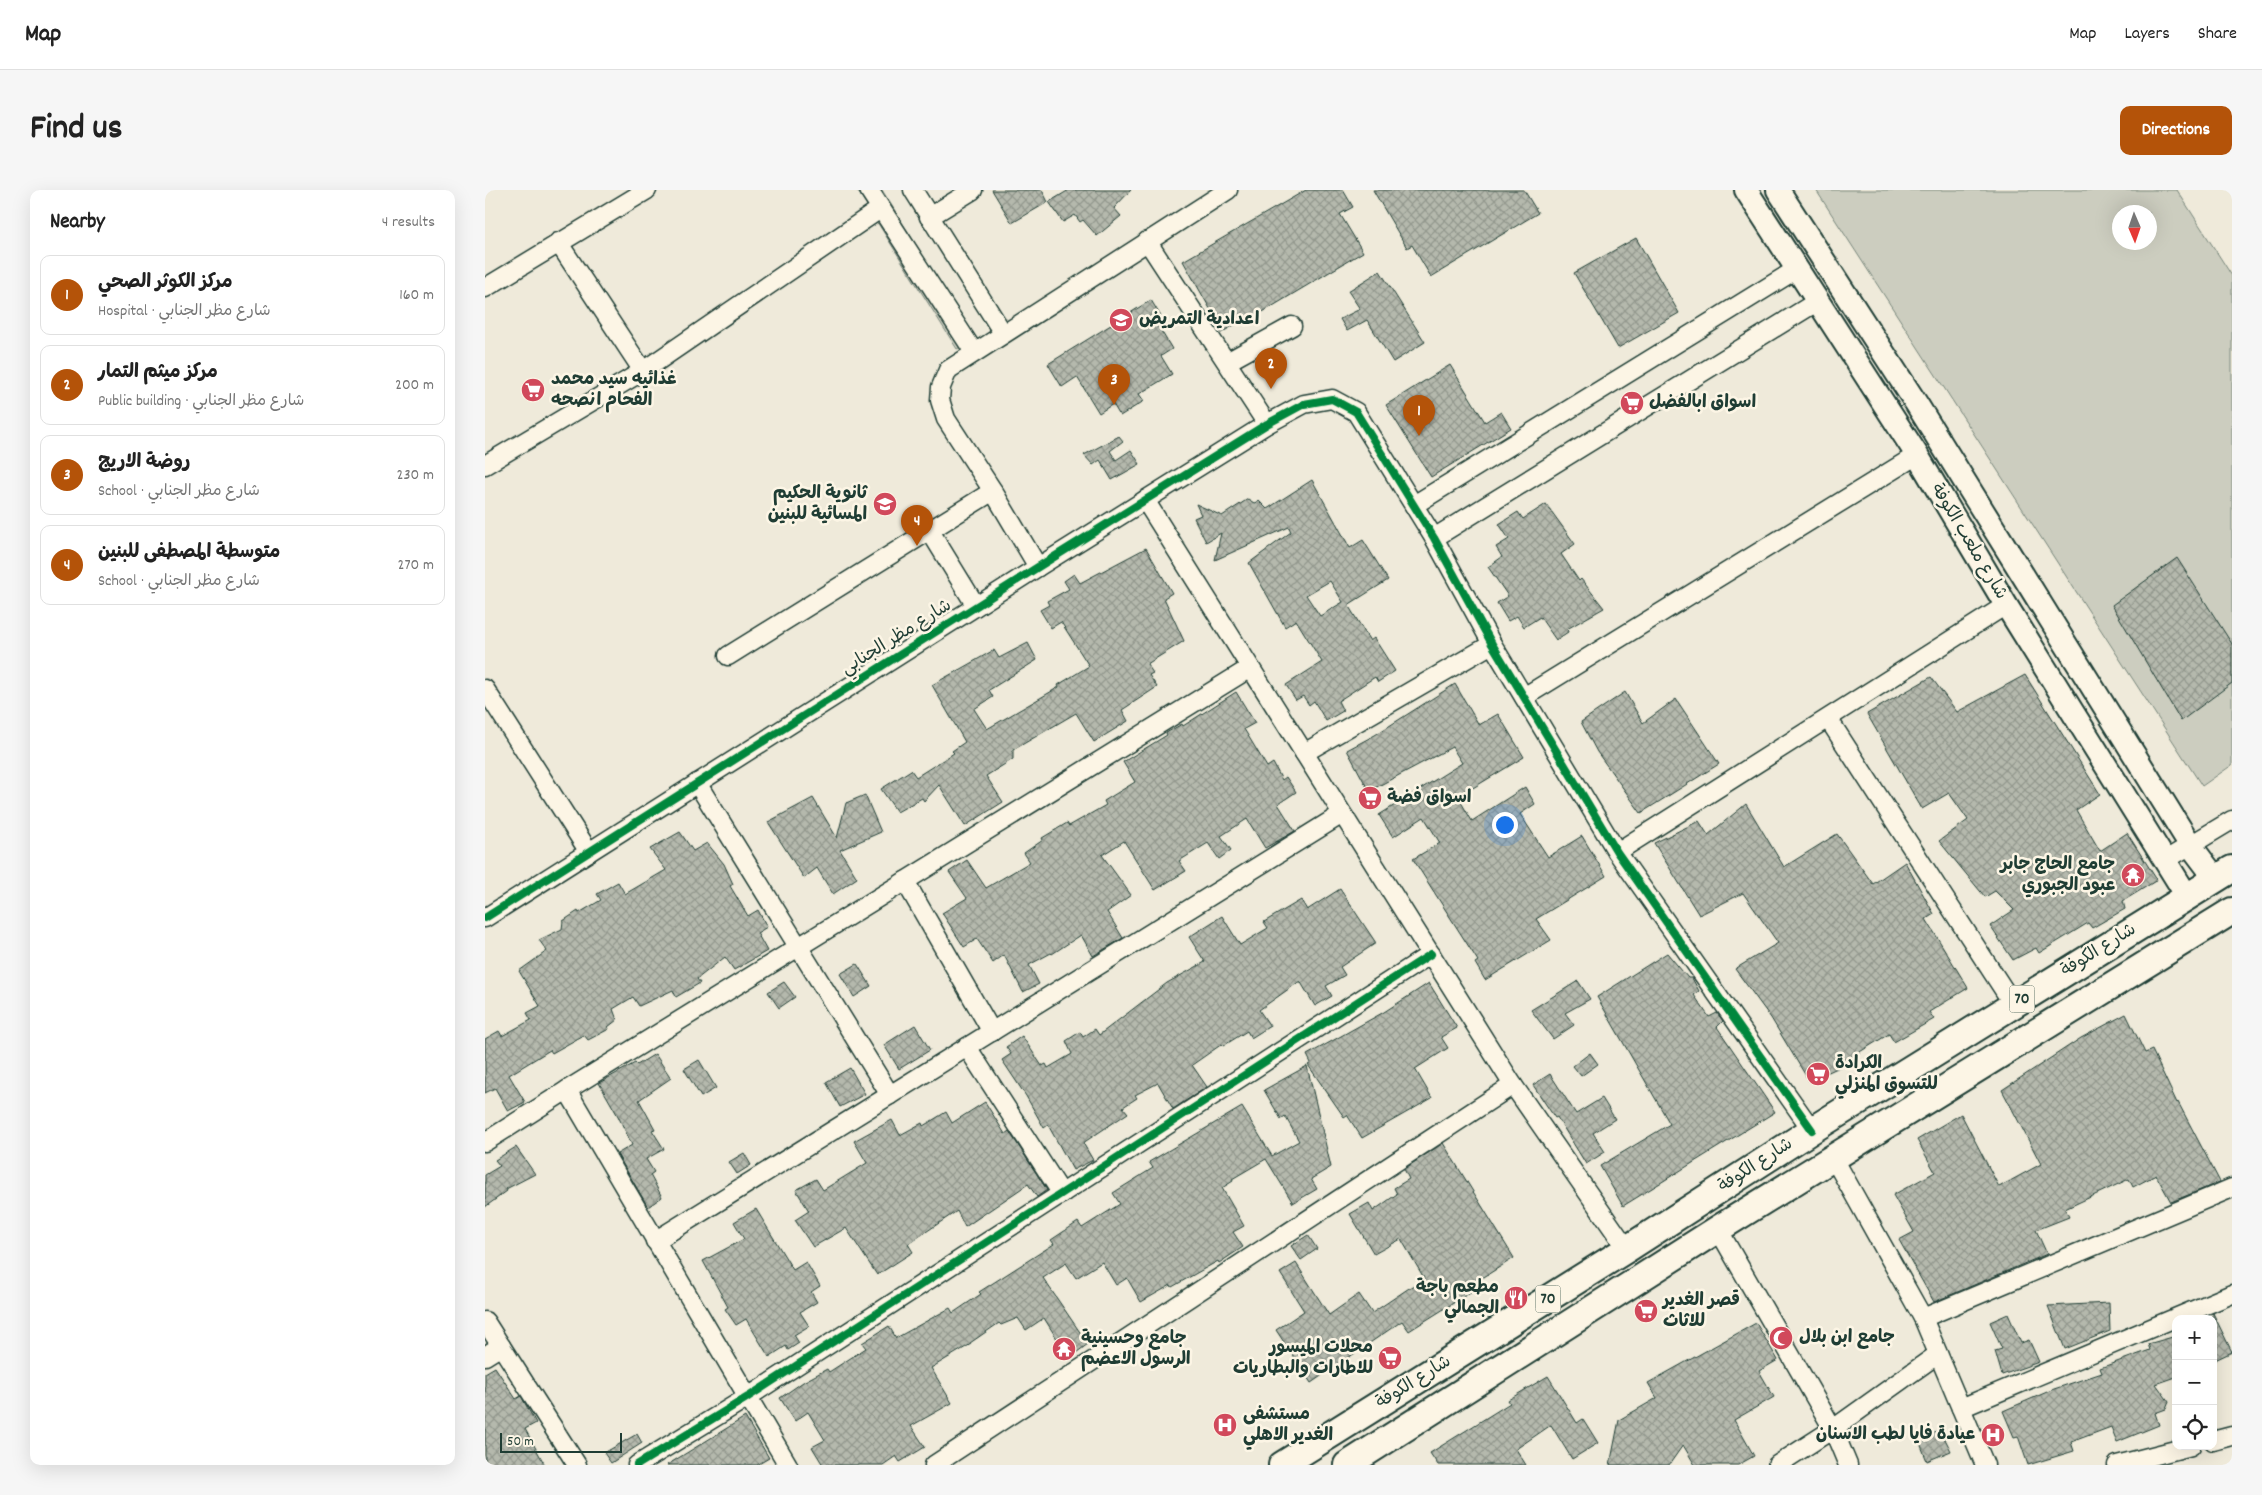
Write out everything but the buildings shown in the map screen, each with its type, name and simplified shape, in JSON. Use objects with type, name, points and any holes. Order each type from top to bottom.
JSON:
[{"type":"highway","name":"شارع الكوفة","points":[[1292,1460],[1627,1250],[1812,1130],[2224,874]]},
{"type":"highway","name":"شارع الكوفة","points":[[1347,1465],[1833,1157],[2232,912]]},
{"type":"main road","name":"شارع ملعب الكوفة","points":[[1746,190],[1917,455],[2006,605],[2187,896]]},
{"type":"main road","name":"شارع ملعب الكوفة","points":[[1778,190],[1916,403],[2191,846],[2224,874]]},
{"type":"main road","points":[[1863,373],[1874,374],[1879,371],[1883,368],[1886,357]]},
{"type":"main road","points":[[1894,419],[1894,414],[1901,405],[1916,403]]},
{"type":"street","points":[[485,288],[558,242],[647,190]]},
{"type":"street","points":[[869,190],[974,352]]},
{"type":"street","points":[[913,190],[1003,333]]},
{"type":"street","points":[[929,217],[973,190]]},
{"type":"street","points":[[1038,566],[993,491],[946,419],[940,400],[941,387],[948,370],[1229,190]]},
{"type":"street","points":[[485,465],[643,372],[880,208]]},
{"type":"street","points":[[558,242],[643,372]]},
{"type":"street","points":[[1147,242],[1267,424]]},
{"type":"street","points":[[1797,269],[1414,506],[1434,538],[1492,644],[1617,852],[1812,1130]]},
{"type":"street","points":[[1434,538],[1818,302]]},
{"type":"street","points":[[1227,362],[1292,326]]},
{"type":"street","name":"شارع مظر الجنابي","points":[[485,918],[1038,566],[1267,424],[1304,404],[1332,399],[1356,412],[1414,506]]},
{"type":"street","points":[[1524,698],[1917,455]]},
{"type":"street","points":[[728,656],[993,491]]},
{"type":"street","points":[[1145,500],[1513,1085],[1627,1250]]},
{"type":"street","points":[[930,530],[976,606]]},
{"type":"street","points":[[1617,852],[1829,720],[2006,605]]},
{"type":"street","points":[[1304,753],[1492,644]]},
{"type":"street","points":[[485,1142],[1250,668]]},
{"type":"street","points":[[485,689],[589,852]]},
{"type":"street","points":[[1829,720],[2013,1004]]},
{"type":"street","points":[[697,783],[890,1095]]},
{"type":"street","points":[[655,1241],[1342,814]]},
{"type":"street","points":[[2164,861],[2232,820]]},
{"type":"street","points":[[905,881],[992,1032]]},
{"type":"street","points":[[637,1465],[748,1398],[1431,954]]},
{"type":"street","points":[[967,1047],[1062,1194]]},
{"type":"street","points":[[934,1465],[1513,1085]]},
{"type":"street","points":[[567,1090],[788,1465]]},
{"type":"street","points":[[1833,1157],[1923,1318],[1985,1465]]},
{"type":"street","points":[[1923,1318],[2232,1188]]},
{"type":"street","points":[[1718,1229],[1833,1430],[1848,1465]]},
{"type":"street","points":[[1961,1408],[2232,1294]]},
{"type":"street","points":[[485,1321],[577,1465]]},
{"type":"street","points":[[485,1356],[501,1346]]},
{"type":"street","points":[[1777,1465],[1833,1430],[1938,1354]]},
{"type":"street","points":[[2217,1440],[2232,1436]]},
{"type":"street","points":[[2117,1465],[2175,1450]]},
{"type":"shaded area","points":[[857,190],[882,190],[975,339],[957,349]]},
{"type":"shaded area","points":[[1816,190],[2177,190],[2232,276],[2232,765],[2202,786]]},
{"type":"cycle path","points":[[485,918],[1267,424],[1304,404],[1332,399],[1356,412],[1434,538],[1492,644],[1617,852],[1812,1130]]},
{"type":"cycle path","points":[[637,1465],[748,1397],[1431,954]]},
{"type":"place","name":"اعدادية التمريض","points":[[1121,320]]},
{"type":"place","name":"مركز ميثم التمار","points":[[1271,389]]},
{"type":"place","name":"غذائيه سيد محمد الفحام انصحه","points":[[533,390]]},
{"type":"place","name":"اسواق ابالفضل","points":[[1632,403]]},
{"type":"place","name":"روضة الاريج","points":[[1114,405]]},
{"type":"place","name":"مركز الكوثر الصحي","points":[[1419,436]]},
{"type":"place","name":"ثانوية الحكيم المسائية للبنين","points":[[885,504]]},
{"type":"place","name":"متوسطة المصطفى للبنين","points":[[917,546]]},
{"type":"place","name":"اسواق فضة","points":[[1370,798]]},
{"type":"place","name":"جامع الحاج جابر عبود الجبوري","points":[[2133,875]]},
{"type":"place","name":"الكرادة للتسوق المنزلي","points":[[1818,1074]]},
{"type":"place","name":"مطعم باجة الجمالي","points":[[1516,1298]]},
{"type":"place","name":"قصر الغدير للاثاث","points":[[1646,1311]]},
{"type":"place","name":"جامع ابن بلال","points":[[1781,1338]]},
{"type":"place","name":"جامع وحسينية الرسول الاعضم","points":[[1064,1349]]},
{"type":"place","name":"محلات الميسور للاطارات والبطاريات","points":[[1390,1358]]},
{"type":"place","name":"مستشفى الغدير الاهلي","points":[[1225,1425]]},
{"type":"place","name":"عيادة فايا لطب الاسنان","points":[[1993,1435]]}]
